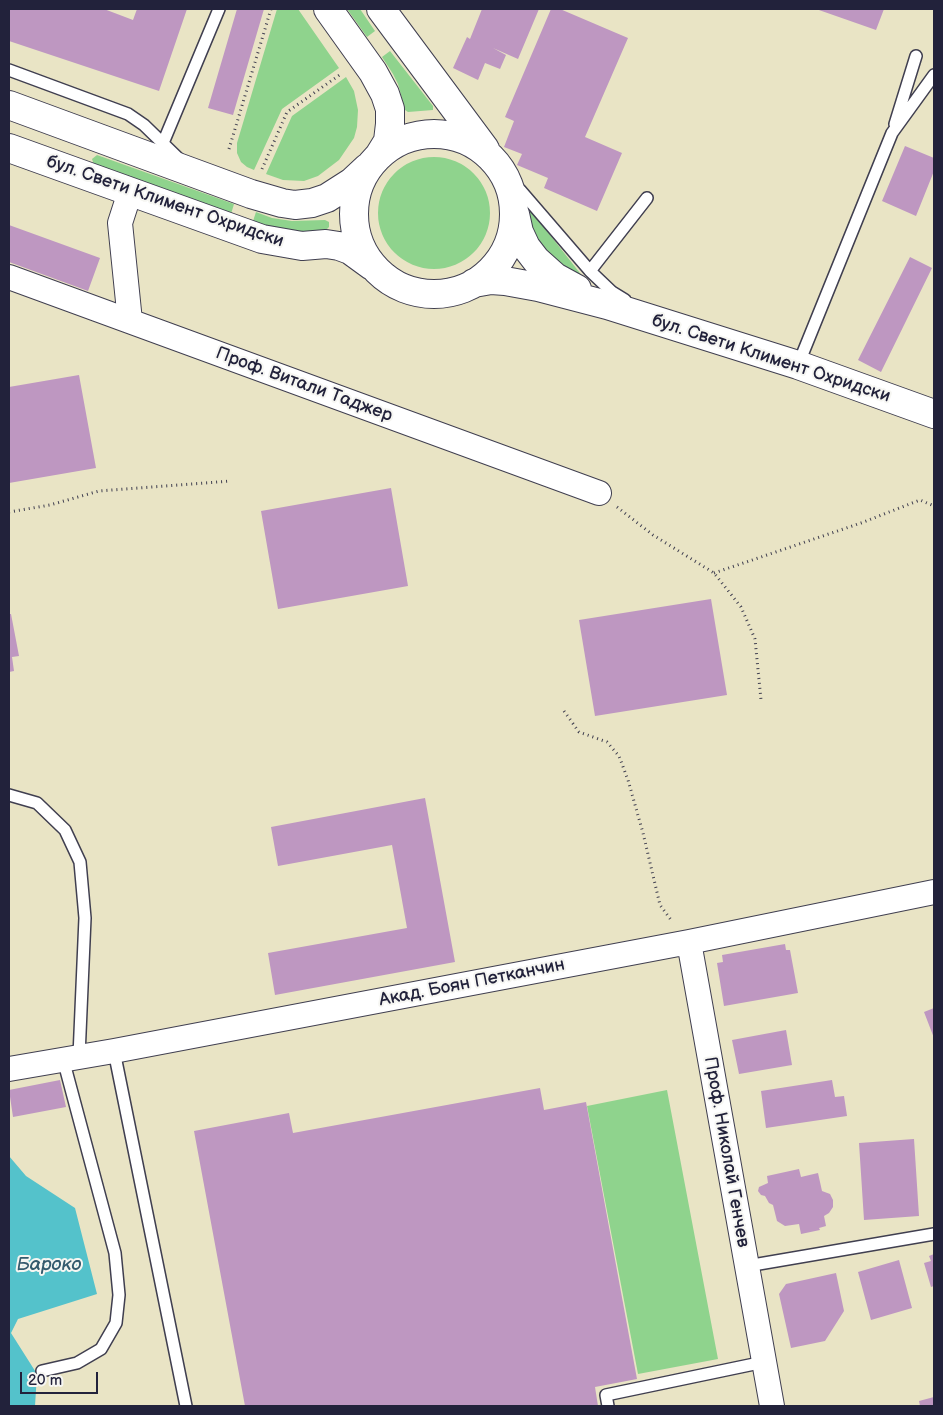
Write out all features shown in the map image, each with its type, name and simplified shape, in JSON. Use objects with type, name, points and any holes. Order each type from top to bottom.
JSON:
[{"type":"main road","points":[[328,9],[373,72],[385,94],[390,109],[388,141],[374,160],[357,192],[355,224],[365,253],[376,270],[402,288],[418,293],[438,295],[457,291],[474,283],[490,271],[502,257],[508,244],[514,212],[511,194],[498,168],[381,9]]},
{"type":"main road","name":"бул. Свети Климент Охридски","points":[[9,105],[200,176],[270,200],[295,205],[312,203],[327,198],[352,182],[374,160]]},
{"type":"main road","points":[[374,160],[394,144],[408,137],[424,134],[443,134],[467,142],[498,168]]},
{"type":"main road","name":"бул. Свети Климент Охридски","points":[[9,148],[262,239],[302,246],[326,244],[339,246],[350,250],[376,270]]},
{"type":"main road","name":"бул. Свети Климент Охридски","points":[[514,212],[519,232],[526,247],[536,260],[555,277],[607,305]]},
{"type":"main road","name":"бул. Свети Климент Охридски","points":[[474,283],[491,280],[505,281],[538,287],[607,305],[798,365],[934,414]]},
{"type":"street","points":[[130,192],[120,223],[130,321]]},
{"type":"street","name":"Проф. Витали Таджер","points":[[9,277],[599,493]]},
{"type":"street","name":"Акад. Боян Петканчин","points":[[9,1069],[114,1051],[689,942],[934,892]]},
{"type":"street","name":"Проф. Николай Генчев","points":[[689,942],[772,1406]]},
{"type":"lane","points":[[163,144],[219,9]]},
{"type":"lane","points":[[798,365],[892,133],[916,56]]},
{"type":"lane","points":[[9,70],[128,114],[144,125],[182,162],[200,176]]},
{"type":"lane","points":[[892,133],[934,75]]},
{"type":"lane","points":[[498,168],[612,292],[665,324]]},
{"type":"lane","points":[[590,270],[646,198]]},
{"type":"lane","points":[[9,795],[37,803],[65,830],[80,862],[85,918],[71,1057],[115,1253],[119,1295],[116,1323],[101,1349],[77,1363],[42,1371]]},
{"type":"lane","points":[[114,1051],[186,1406]]},
{"type":"lane","points":[[747,1266],[934,1234]]},
{"type":"lane","points":[[608,1406],[606,1395],[764,1362]]},
{"type":"path","points":[[229,149],[271,9]]},
{"type":"path","points":[[258,177],[287,112],[349,68]]},
{"type":"path","points":[[9,512],[50,505],[100,491],[231,481]]},
{"type":"path","points":[[599,493],[653,535],[714,573],[741,607],[755,639],[762,700]]},
{"type":"path","points":[[714,573],[861,523],[920,500],[934,506]]},
{"type":"path","points":[[564,711],[579,732],[607,742],[619,756],[643,833],[660,906]]},
{"type":"green space","points":[[277,9],[298,9],[339,68],[282,109],[254,170],[241,162],[237,153],[237,143]]},
{"type":"green space","points":[[347,9],[360,9],[375,31],[367,37]]},
{"type":"green space","points":[[390,51],[433,106],[433,110],[408,112],[405,110],[398,84],[382,57]]},
{"type":"green space","points":[[346,77],[354,91],[358,110],[357,127],[354,138],[339,160],[318,176],[304,181],[283,180],[266,174],[292,116]]},
{"type":"green space","points":[[97,155],[234,204],[231,214],[94,165],[92,159]]},
{"type":"green space","points":[[434,157],[445,158],[455,162],[473,174],[485,192],[489,202],[489,224],[485,234],[473,252],[455,264],[445,268],[434,269],[423,268],[413,264],[395,252],[383,234],[379,224],[378,213],[379,202],[383,192],[395,174],[413,162],[423,158]]},
{"type":"green space","points":[[256,212],[272,218],[292,221],[325,220],[329,222],[329,227],[318,231],[292,231],[261,225],[253,221]]},
{"type":"green space","points":[[529,212],[532,212],[584,279],[573,278],[535,239]]},
{"type":"green space","points":[[667,1090],[718,1359],[638,1374],[587,1106]]},
{"type":"water","name":"Бароко","points":[[9,1156],[26,1176],[75,1208],[97,1294],[18,1319],[11,1333],[37,1374],[35,1406],[9,1406]]},
{"type":"building","points":[[9,9],[104,9],[133,20],[137,9],[187,9],[159,91],[9,41]]},
{"type":"building","points":[[237,9],[264,9],[233,115],[208,108]]},
{"type":"building","points":[[482,9],[539,9],[518,59],[493,48],[506,55],[500,69],[485,63],[478,80],[453,68],[467,37],[470,39]]},
{"type":"building","points":[[551,9],[560,9],[628,38],[585,137],[622,153],[597,211],[544,188],[548,178],[517,165],[522,154],[504,147],[514,121],[505,117]]},
{"type":"building","points":[[816,9],[884,9],[876,30]]},
{"type":"building","points":[[905,146],[934,158],[934,171],[916,216],[882,201]]},
{"type":"building","points":[[9,225],[100,258],[88,291],[9,262]]},
{"type":"building","points":[[910,257],[932,268],[881,372],[858,360]]},
{"type":"building","points":[[79,375],[96,468],[9,483],[9,387]]},
{"type":"building","points":[[391,488],[408,586],[278,609],[261,511]]},
{"type":"building","points":[[711,599],[727,695],[595,716],[579,620]]},
{"type":"building","points":[[9,614],[11,614],[19,656],[12,657],[14,671],[9,672]]},
{"type":"building","points":[[425,798],[455,962],[275,995],[268,953],[407,928],[392,845],[278,866],[271,827]]},
{"type":"building","points":[[785,944],[786,950],[790,950],[798,993],[724,1006],[717,963],[723,962],[722,955]]},
{"type":"building","points":[[934,1008],[934,1038],[924,1012]]},
{"type":"building","points":[[786,1030],[792,1065],[739,1074],[732,1040]]},
{"type":"building","points":[[60,1080],[66,1107],[13,1117],[9,1090]]},
{"type":"building","points":[[832,1080],[835,1097],[844,1096],[847,1116],[766,1128],[761,1091]]},
{"type":"building","points":[[540,1088],[544,1110],[586,1102],[637,1379],[595,1387],[598,1406],[245,1406],[194,1131],[289,1113],[293,1133]]},
{"type":"building","points":[[914,1139],[919,1216],[864,1220],[859,1143]]},
{"type":"building","points":[[799,1169],[801,1177],[818,1173],[822,1191],[830,1194],[833,1200],[833,1207],[824,1216],[826,1226],[819,1228],[820,1230],[801,1234],[799,1224],[785,1226],[777,1221],[773,1205],[758,1191],[759,1187],[768,1183],[767,1176]]},
{"type":"building","points":[[934,1254],[934,1286],[931,1287],[924,1263],[931,1261],[929,1256]]},
{"type":"building","points":[[899,1260],[912,1308],[871,1320],[858,1272]]},
{"type":"building","points":[[836,1273],[844,1311],[825,1341],[791,1348],[779,1294],[786,1284]]},
{"type":"building","points":[[934,1397],[934,1406],[920,1406],[919,1401]]}]
